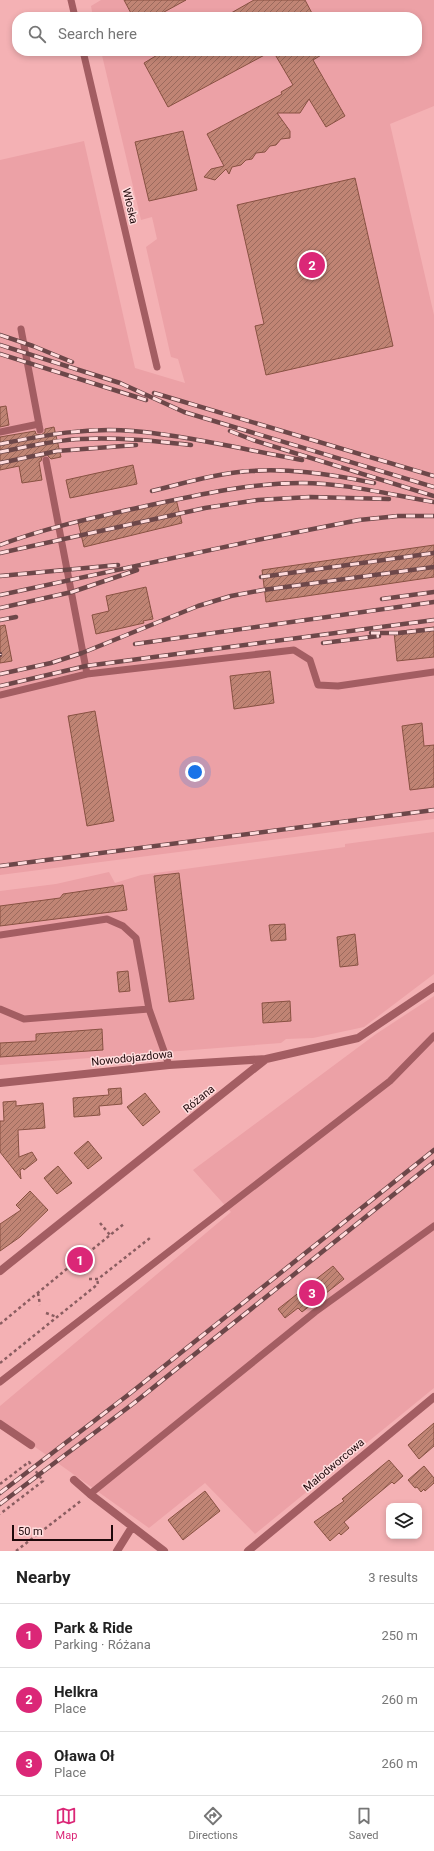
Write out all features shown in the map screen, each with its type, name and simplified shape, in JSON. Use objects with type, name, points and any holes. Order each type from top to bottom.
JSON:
[{"type":"street","name":"Różana","points":[[0,1271],[266,1059],[358,1038],[434,987]]},
{"type":"street","name":"Nowodojazdowa","points":[[0,1082],[169,1065],[266,1059]]},
{"type":"street","name":"Małodworcowa","points":[[251,1550],[434,1397]]},
{"type":"street","points":[[0,1424],[31,1445]]},
{"type":"street","points":[[74,1480],[164,1551]]},
{"type":"street","points":[[117,1551],[132,1527]]},
{"type":"lane","points":[[71,0],[74,12]]},
{"type":"lane","name":"Włoska","points":[[84,56],[157,366]]},
{"type":"lane","points":[[0,432],[40,427],[20,329]]},
{"type":"lane","points":[[46,460],[87,674]]},
{"type":"lane","points":[[0,695],[87,674],[294,650],[310,660],[318,685],[338,686],[434,672]]},
{"type":"lane","points":[[0,935],[107,919],[123,926],[136,938],[149,1009],[169,1065]]},
{"type":"lane","points":[[0,1009],[24,1019],[149,1009]]},
{"type":"lane","points":[[0,1382],[390,1081],[434,1036]]},
{"type":"lane","points":[[90,1494],[315,1312],[434,1226]]},
{"type":"path","points":[[100,1223],[110,1235]]},
{"type":"path","points":[[88,1253],[125,1223]]},
{"type":"path","points":[[89,1279],[97,1279],[150,1238]]},
{"type":"path","points":[[67,1255],[82,1271]]},
{"type":"path","points":[[0,1324],[74,1263]]},
{"type":"path","points":[[0,1363],[98,1284],[97,1279]]},
{"type":"path","points":[[38,1293],[40,1306]]},
{"type":"path","points":[[46,1313],[57,1317]]},
{"type":"path","points":[[0,1484],[29,1462],[43,1481],[0,1514]]},
{"type":"path","points":[[16,1551],[90,1494]]},
{"type":"shaded area","points":[[101,0],[434,0],[434,106],[390,124],[434,315],[434,819],[0,875],[0,160],[84,141],[135,368],[185,383],[178,359],[171,357],[146,247],[157,239],[152,217],[141,220],[102,56],[422,56],[422,12],[92,12],[91,6]]},
{"type":"shaded area","points":[[434,832],[434,974],[364,1027],[313,1038],[286,1039],[281,1043],[0,1065],[0,891],[56,884],[109,872],[115,883],[141,875],[345,847],[345,844]]},
{"type":"shaded area","points":[[434,996],[434,1388],[255,1534],[205,1483],[149,1528],[0,1422],[0,1406],[231,1212],[193,1170],[376,1034]]},
{"type":"building","points":[[124,0],[186,0],[164,12],[130,12]]},
{"type":"building","points":[[254,0],[305,0],[311,12],[233,12]]},
{"type":"building","points":[[156,56],[263,56],[168,107],[144,63]]},
{"type":"building","points":[[276,56],[320,56],[313,60],[345,116],[326,127],[309,99],[300,113],[277,113],[290,131],[290,138],[281,139],[276,145],[270,146],[265,152],[256,153],[252,159],[246,160],[241,165],[232,167],[229,174],[226,169],[215,180],[204,177],[211,169],[224,166],[207,134],[282,94],[281,92],[293,85]]},
{"type":"building","points":[[183,131],[197,190],[149,201],[135,142]]},
{"type":"building","points":[[355,178],[393,346],[266,375],[255,326],[264,324],[237,205]]},
{"type":"building","points":[[6,406],[9,425],[0,427],[0,407]]},
{"type":"building","points":[[54,427],[61,457],[51,459],[47,455],[42,457],[41,461],[39,462],[42,480],[22,483],[19,466],[0,470],[0,437],[35,431],[36,434],[41,435],[45,432],[45,429]]},
{"type":"building","points":[[133,465],[137,484],[70,498],[66,480]]},
{"type":"building","points":[[176,499],[182,523],[84,547],[78,522]]},
{"type":"building","points":[[434,545],[434,577],[266,602],[262,570]]},
{"type":"building","points":[[146,587],[153,619],[143,621],[144,623],[96,634],[92,615],[109,611],[106,596]]},
{"type":"building","points":[[5,625],[12,661],[0,663],[0,626]]},
{"type":"building","points":[[434,627],[434,657],[397,661],[394,632]]},
{"type":"building","points":[[270,671],[274,703],[234,709],[230,676]]},
{"type":"building","points":[[95,711],[114,821],[87,826],[68,716]]},
{"type":"building","points":[[422,723],[424,746],[434,745],[434,787],[410,790],[402,726]]},
{"type":"building","points":[[179,873],[194,999],[169,1002],[154,876]]},
{"type":"building","points":[[123,885],[127,910],[0,926],[0,906],[60,898],[63,894]]},
{"type":"building","points":[[285,924],[286,940],[271,941],[269,925]]},
{"type":"building","points":[[355,934],[358,965],[340,967],[337,937]]},
{"type":"building","points":[[128,971],[130,991],[119,992],[117,972]]},
{"type":"building","points":[[290,1001],[291,1021],[263,1023],[262,1003]]},
{"type":"building","points":[[102,1029],[103,1050],[0,1057],[0,1043],[36,1041],[36,1034]]},
{"type":"building","points":[[121,1088],[122,1104],[99,1106],[100,1115],[74,1117],[73,1098],[109,1095],[108,1089]]},
{"type":"building","points":[[145,1093],[160,1112],[143,1126],[127,1107]]},
{"type":"building","points":[[16,1101],[16,1106],[43,1103],[45,1128],[18,1130],[19,1157],[32,1152],[37,1160],[24,1170],[23,1168],[20,1170],[21,1179],[0,1152],[0,1121],[4,1121],[3,1102]]},
{"type":"building","points":[[88,1141],[102,1158],[88,1169],[74,1153]]},
{"type":"building","points":[[58,1166],[72,1183],[57,1194],[44,1178]]},
{"type":"building","points":[[30,1191],[48,1210],[20,1237],[0,1251],[0,1224],[21,1210],[16,1205]]},
{"type":"building","points":[[333,1266],[344,1279],[302,1312],[298,1308],[285,1318],[278,1309]]},
{"type":"building","points":[[434,1423],[434,1446],[419,1459],[408,1445]]},
{"type":"building","points":[[389,1460],[403,1476],[394,1484],[392,1482],[344,1522],[349,1528],[341,1535],[339,1533],[330,1541],[314,1522],[344,1501],[342,1499]]},
{"type":"building","points":[[424,1466],[434,1478],[434,1483],[425,1491],[424,1489],[421,1492],[408,1480]]},
{"type":"building","points":[[205,1491],[220,1511],[183,1540],[168,1520]]},
{"type":"railway","points":[[0,335],[33,346],[72,362]]},
{"type":"railway","points":[[0,345],[120,383],[184,412],[434,487]]},
{"type":"railway","points":[[0,354],[146,400]]},
{"type":"railway","points":[[154,393],[434,476]]},
{"type":"railway","points":[[0,444],[66,433],[116,430],[176,436],[302,460]]},
{"type":"railway","points":[[230,431],[253,440],[434,496]]},
{"type":"railway","points":[[0,452],[51,442],[81,439],[123,439],[191,445]]},
{"type":"railway","points":[[0,463],[57,451],[136,445]]},
{"type":"railway","points":[[152,491],[217,475],[273,470],[307,472],[374,483]]},
{"type":"railway","points":[[0,545],[54,528],[109,514],[204,494],[263,485],[302,483],[335,485],[434,502]]},
{"type":"railway","points":[[0,553],[205,508],[258,500],[310,497],[389,499]]},
{"type":"railway","points":[[0,595],[257,540],[359,520],[398,516],[434,516]]},
{"type":"railway","points":[[261,577],[434,553]]},
{"type":"railway","points":[[0,576],[118,565]]},
{"type":"railway","points":[[0,674],[51,663],[82,653],[198,606],[231,596],[263,590],[434,567]]},
{"type":"railway","points":[[0,608],[72,592],[137,570]]},
{"type":"railway","points":[[382,599],[434,592]]},
{"type":"railway","points":[[135,644],[434,602]]},
{"type":"railway","points":[[0,620],[16,617]]},
{"type":"railway","points":[[0,686],[86,666],[434,620]]},
{"type":"railway","points":[[371,633],[399,633],[434,629]]},
{"type":"railway","points":[[323,643],[379,636]]},
{"type":"railway","points":[[0,866],[434,810]]},
{"type":"railway","points":[[0,1493],[128,1395],[434,1150]]},
{"type":"railway","points":[[0,1504],[134,1403],[434,1162]]},
{"type":"place","name":"Helkra","points":[[312,265]]},
{"type":"place","name":"Park & Ride","points":[[80,1260]]},
{"type":"place","name":"Oława Oł","points":[[312,1293]]}]
